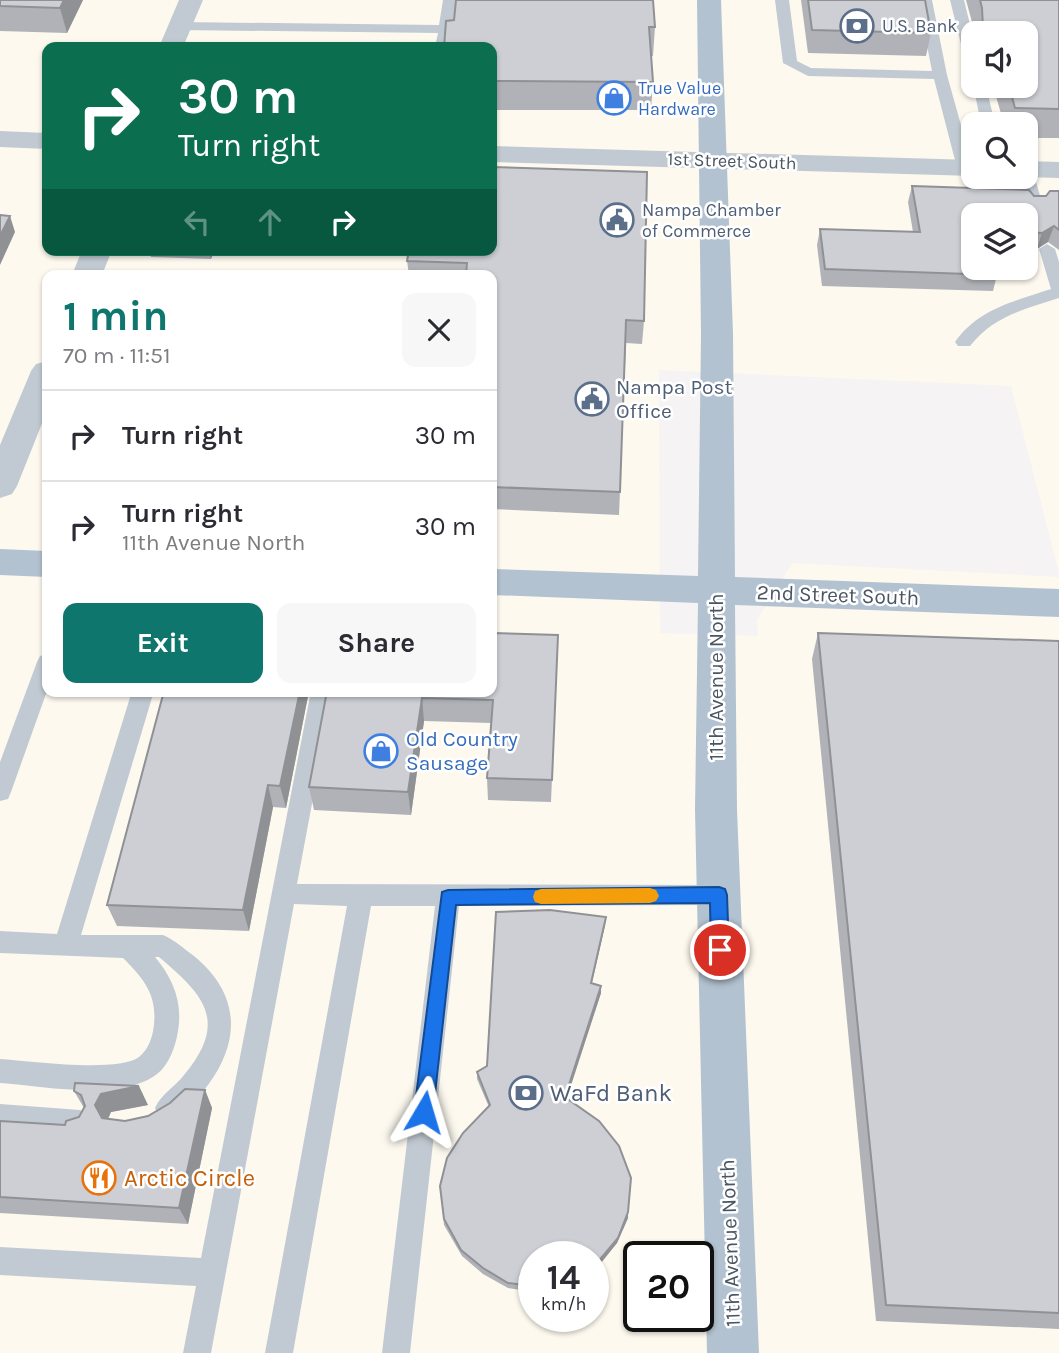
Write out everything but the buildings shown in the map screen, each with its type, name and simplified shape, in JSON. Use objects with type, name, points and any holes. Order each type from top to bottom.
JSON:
[{"type":"main road","name":"11th Avenue North","points":[[709,0],[717,334],[716,810],[733,1353]]},
{"type":"main road","points":[[0,562],[42,564]]},
{"type":"main road","name":"2nd Street South","points":[[497,582],[1059,603]]},
{"type":"street","points":[[176,37],[191,0]]},
{"type":"street","points":[[0,139],[42,141]]},
{"type":"street","name":"1st Street South","points":[[497,153],[961,168]]},
{"type":"street","points":[[1038,169],[1059,170]]},
{"type":"street","points":[[0,486],[42,382]]},
{"type":"lane","points":[[443,42],[450,0]]},
{"type":"lane","points":[[782,0],[790,63],[808,72],[940,75]]},
{"type":"lane","points":[[925,0],[940,75],[961,142]]},
{"type":"lane","points":[[957,0],[962,21]]},
{"type":"lane","points":[[176,37],[445,29]]},
{"type":"lane","points":[[964,342],[974,326],[986,317],[1059,290],[1056,270],[1048,249]]},
{"type":"lane","points":[[0,792],[42,676]]},
{"type":"lane","points":[[66,945],[141,697]]},
{"type":"lane","points":[[197,1353],[321,697]]},
{"type":"lane","points":[[284,894],[448,898],[719,895]]},
{"type":"lane","points":[[279,1353],[361,896]]},
{"type":"lane","points":[[396,1353],[448,898]]},
{"type":"lane","points":[[0,942],[129,948],[163,946],[195,972],[212,992],[218,1009],[219,1031],[206,1068],[183,1097],[150,1121]]},
{"type":"lane","points":[[0,1071],[113,1078],[130,1075],[153,1062],[165,1034],[168,1006],[162,988],[151,971],[129,948]]},
{"type":"lane","points":[[0,1117],[80,1123]]},
{"type":"lane","points":[[0,1261],[213,1273]]},
{"type":"shaded area","points":[[0,0],[1059,0],[1059,573],[1011,386],[659,370],[660,633],[758,636],[757,620],[792,563],[1059,577],[1059,1353],[0,1353]]},
{"type":"slow traffic","points":[[541,897],[650,896]]},
{"type":"place","name":"U.S. Bank","points":[[857,26]]},
{"type":"place","name":"True Value Hardware","points":[[614,98]]},
{"type":"place","name":"Nampa Chamber of Commerce","points":[[617,220]]},
{"type":"place","name":"Nampa Post Office","points":[[592,399]]},
{"type":"place","name":"Old Country Sausage","points":[[381,751]]},
{"type":"place","name":"WaFd Bank","points":[[526,1093]]},
{"type":"place","name":"Arctic Circle","points":[[99,1178]]},
{"type":"route","points":[[424,1112],[448,898],[719,895],[720,950]]}]
